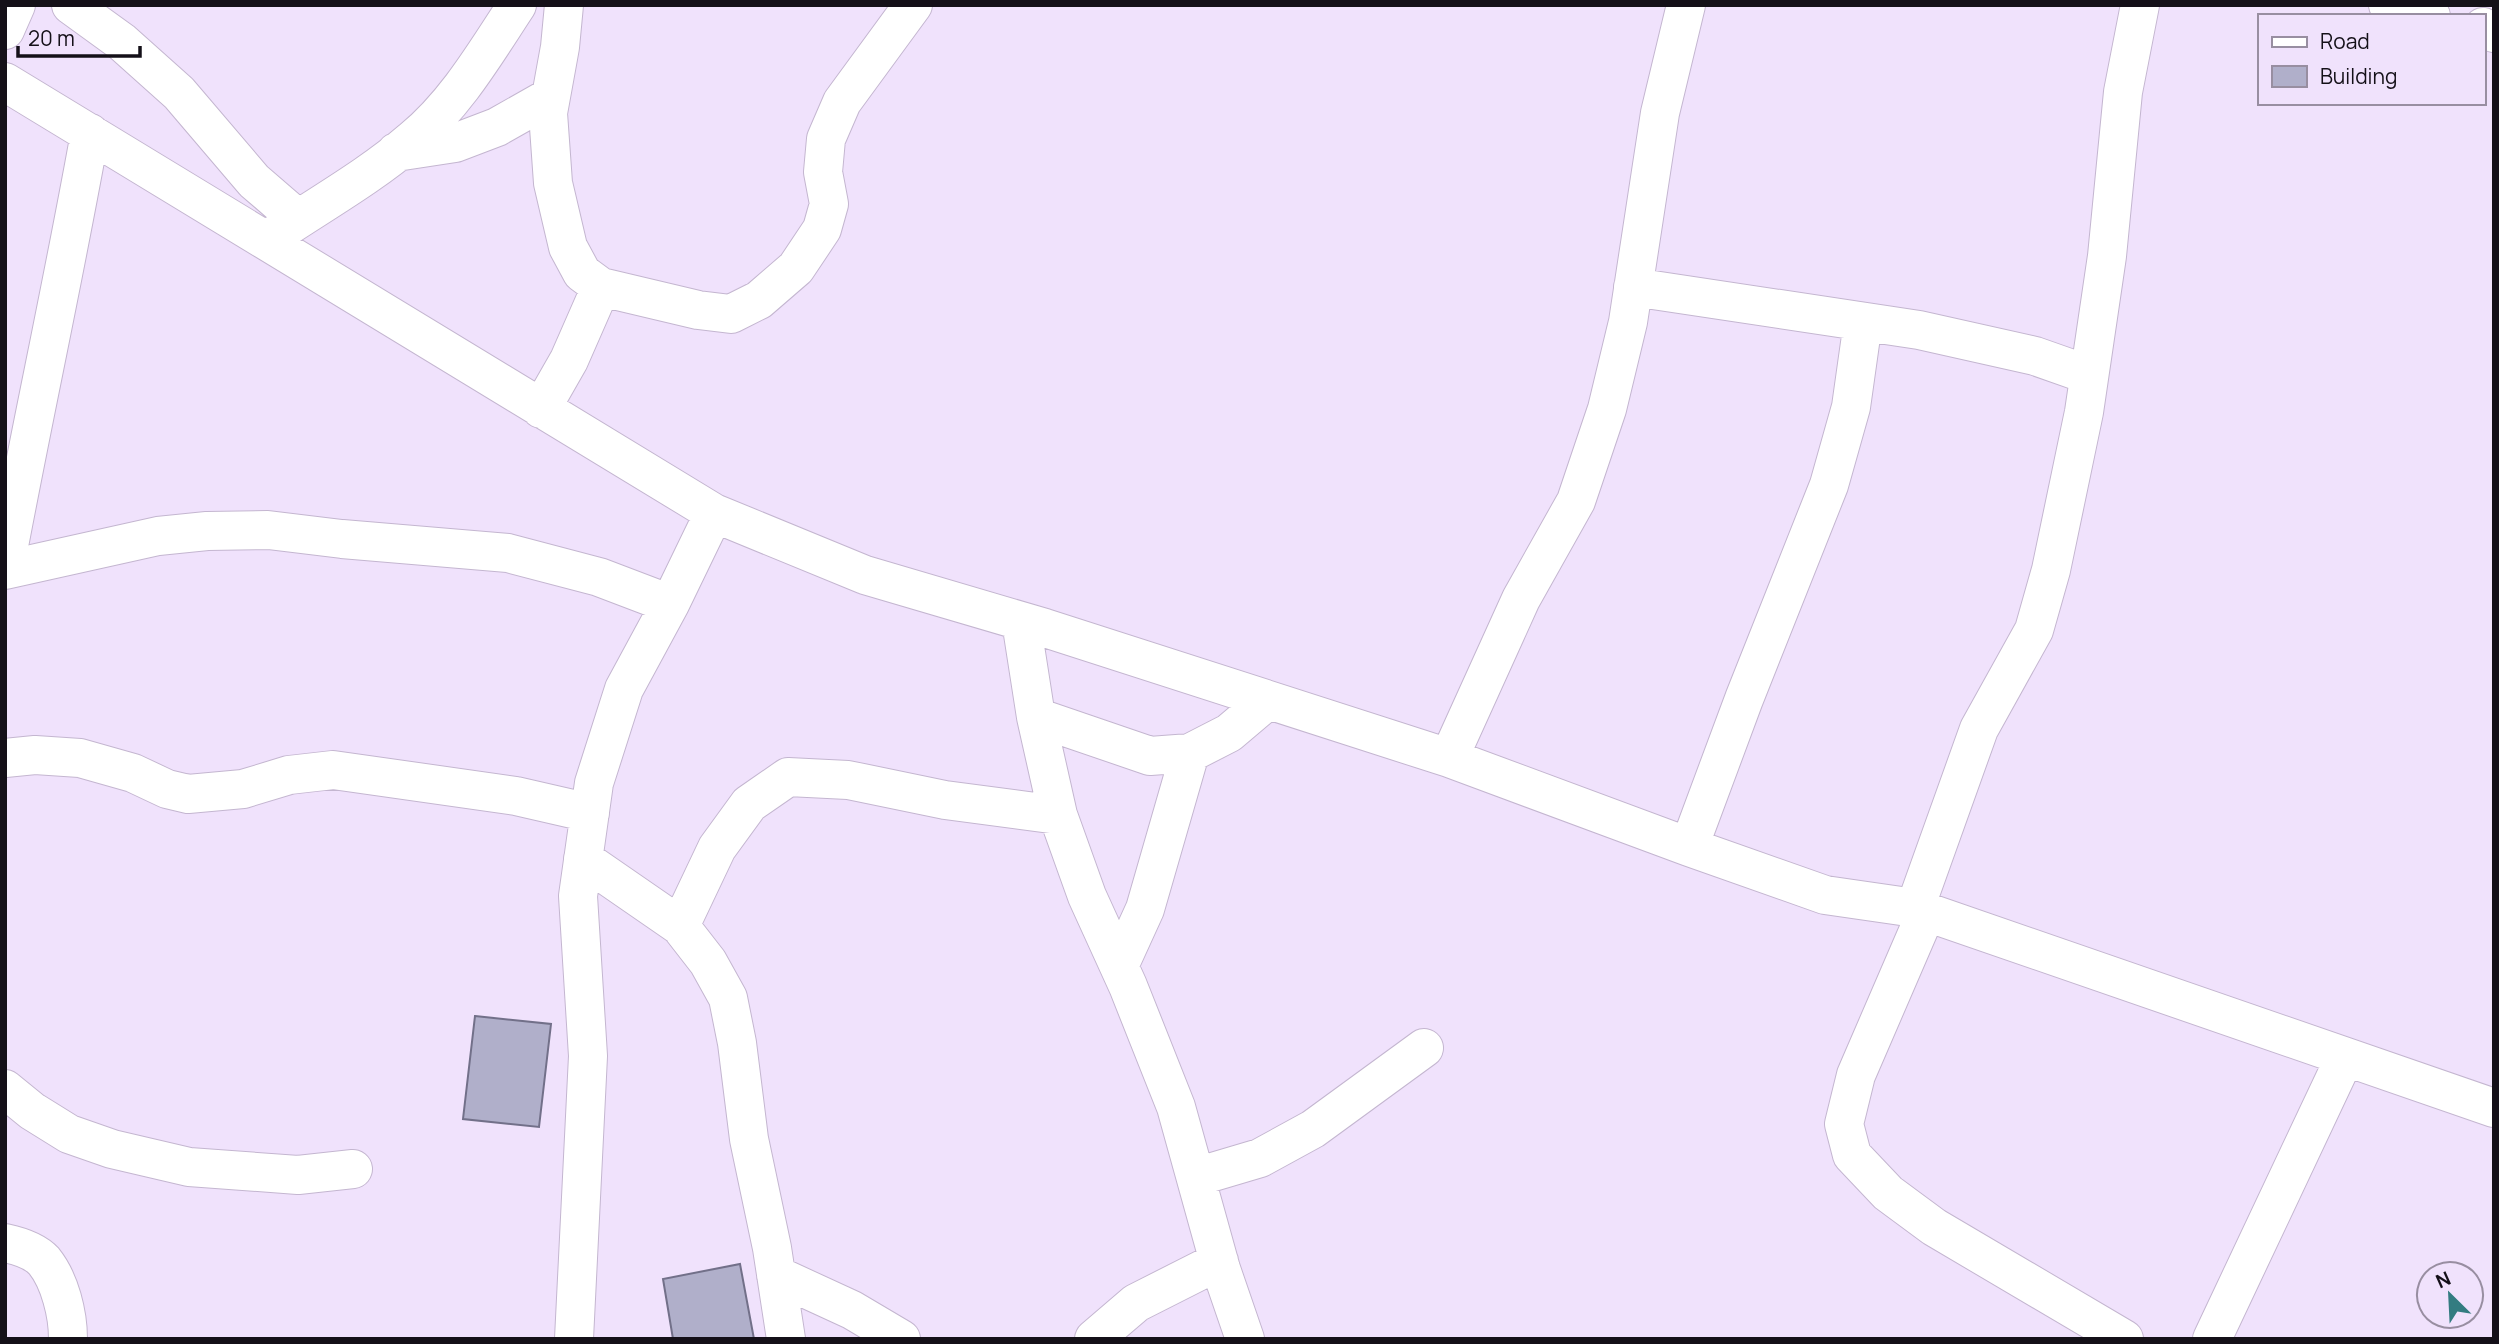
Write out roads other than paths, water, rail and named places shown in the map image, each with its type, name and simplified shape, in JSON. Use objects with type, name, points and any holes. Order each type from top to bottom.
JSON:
[{"type":"street","points":[[5,30],[16,5]]},
{"type":"street","points":[[71,5],[122,42],[179,93],[254,180],[298,219]]},
{"type":"street","points":[[267,240],[413,140],[445,107],[479,63],[517,5]]},
{"type":"street","points":[[564,5],[560,47],[548,113],[550,159],[558,210],[568,247],[583,273],[601,287],[698,310],[730,314],[760,300],[796,268],[822,229],[829,204],[824,172],[826,139],[842,102],[913,5]]},
{"type":"street","points":[[1449,758],[1521,598],[1576,501],[1607,409],[1628,322],[1660,113],[1686,5]]},
{"type":"street","points":[[2124,1339],[1934,1227],[1888,1193],[1852,1155],[1844,1124],[1856,1075],[1921,910],[1979,729],[2034,630],[2054,558],[2084,412],[2107,256],[2123,92],[2140,5]]},
{"type":"street","points":[[2388,5],[2423,14]]},
{"type":"street","points":[[5,82],[714,513],[865,575],[1021,621],[1449,758],[1689,848],[1825,895],[1921,910],[2494,1108]]},
{"type":"street","points":[[396,152],[455,143],[498,127],[550,97]]},
{"type":"street","points":[[90,133],[64,279],[9,527],[5,569],[158,536],[207,531],[268,530],[508,553],[599,577],[670,604]]},
{"type":"street","points":[[541,409],[569,360],[601,287]]},
{"type":"street","points":[[1633,287],[1919,330],[2035,356],[2089,375]]},
{"type":"street","points":[[1689,848],[1744,699],[1829,485],[1851,407],[1863,322]]},
{"type":"street","points":[[574,1339],[588,1056],[578,896],[594,783],[624,689],[670,604],[714,513]]},
{"type":"street","points":[[1021,621],[1036,717],[1058,815],[1087,896],[1119,966],[1176,1107],[1219,1261],[1245,1339]]},
{"type":"street","points":[[1036,717],[1150,756],[1190,753],[1229,733],[1268,701]]},
{"type":"street","points":[[1119,966],[1145,909],[1190,753]]},
{"type":"street","points":[[5,758],[35,755],[80,758],[133,773],[167,789],[188,794],[243,789],[289,775],[332,770],[516,796],[590,813]]},
{"type":"street","points":[[680,926],[717,848],[749,804],[788,777],[848,780],[945,800],[1058,815]]},
{"type":"street","points":[[583,859],[680,926],[708,962],[728,998],[737,1043],[749,1139],[786,1339]]},
{"type":"street","points":[[1196,1177],[1259,1158],[1313,1129],[1424,1048]]},
{"type":"street","points":[[2212,1339],[2345,1057]]},
{"type":"street","points":[[5,1089],[32,1111],[69,1134],[112,1149],[189,1167],[298,1175],[353,1169]]},
{"type":"street","points":[[5,1243],[23,1247],[43,1259],[62,1298],[68,1339]]},
{"type":"street","points":[[1094,1339],[1136,1303],[1219,1261]]},
{"type":"street","points":[[776,1275],[852,1310],[901,1339]]}]
